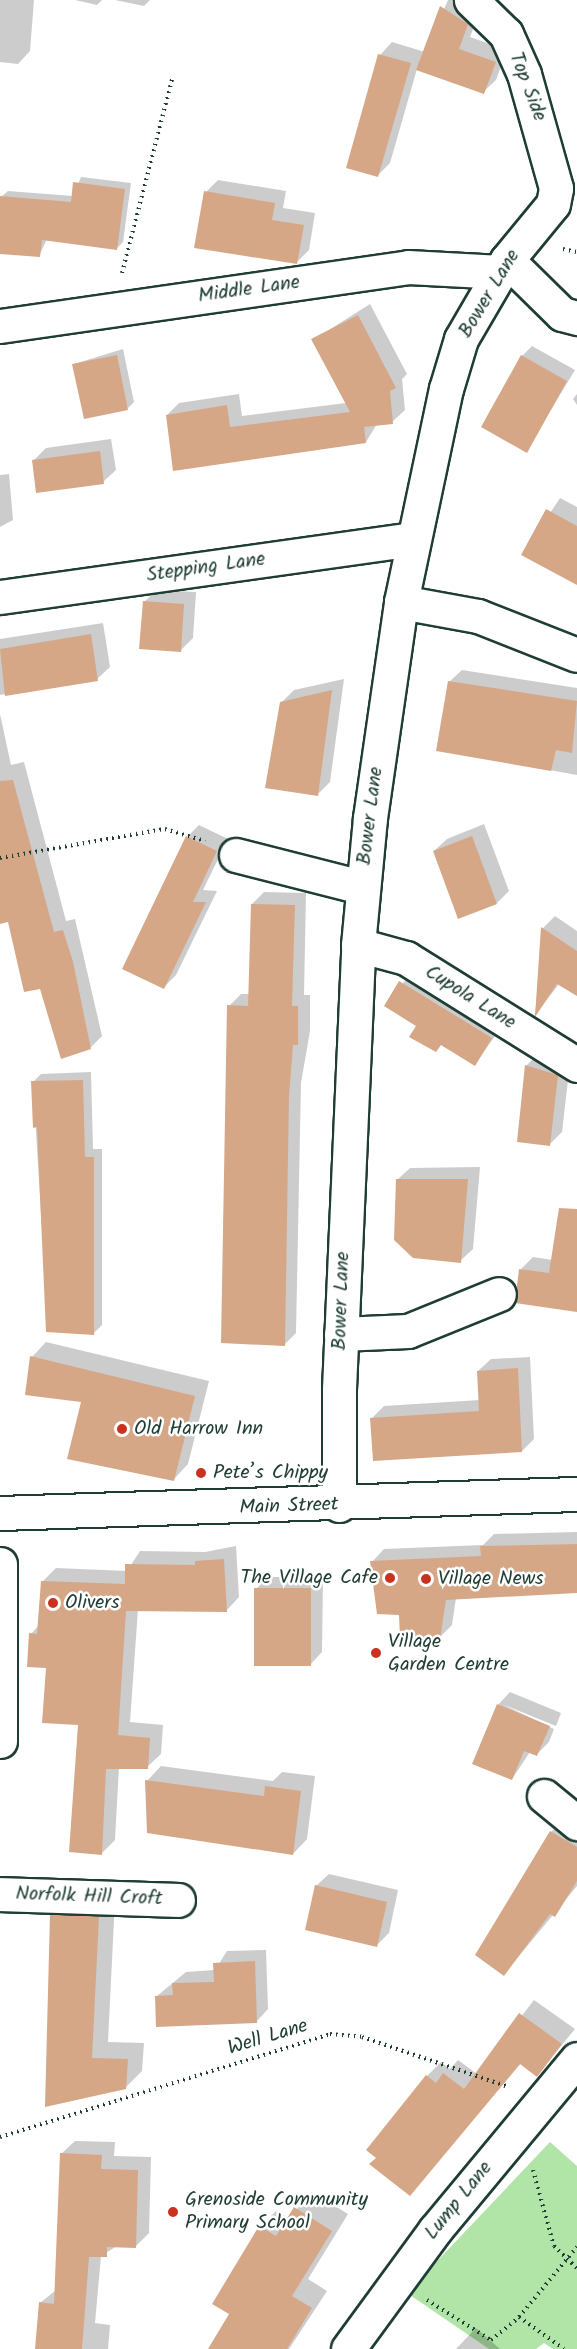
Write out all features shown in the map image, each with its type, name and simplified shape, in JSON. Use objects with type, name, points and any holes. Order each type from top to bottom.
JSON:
[{"type":"street","name":"Top Side","points":[[471,0],[506,34],[567,183]]},
{"type":"street","name":"Bower Lane","points":[[339,1505],[340,1334],[358,945],[362,887],[401,602],[412,539],[461,339],[503,266],[567,183]]},
{"type":"street","name":"Middle Lane","points":[[0,326],[408,267],[503,266]]},
{"type":"street","points":[[503,266],[562,314],[577,318]]},
{"type":"street","name":"Stepping Lane","points":[[0,597],[412,539]]},
{"type":"street","points":[[401,602],[478,616],[577,655]]},
{"type":"street","points":[[236,855],[362,887]]},
{"type":"street","name":"Cupola Lane","points":[[358,945],[406,958],[577,1065]]},
{"type":"street","points":[[340,1334],[408,1330],[499,1293]]},
{"type":"street","name":"Main Street","points":[[0,1513],[339,1505],[577,1494]]},
{"type":"street","points":[[0,1564],[0,1741]]},
{"type":"street","points":[[544,1796],[577,1823]]},
{"type":"street","name":"Norfolk Hill Croft","points":[[0,1894],[178,1900]]},
{"type":"street","name":"Lump Lane","points":[[348,2349],[396,2280],[513,2133],[577,2059]]},
{"type":"path","points":[[112,310],[172,79]]},
{"type":"path","points":[[0,858],[165,829],[236,855]]},
{"type":"path","name":"Well Lane","points":[[0,2137],[330,2034],[362,2037],[544,2098]]},
{"type":"path","points":[[513,2133],[529,2153],[554,2246],[566,2260],[577,2268]]},
{"type":"path","points":[[396,2280],[491,2340],[519,2317],[577,2247]]},
{"type":"path","points":[[519,2317],[564,2349]]},
{"type":"green space","points":[[550,2142],[577,2166],[577,2349],[553,2349],[544,2343],[536,2349],[489,2349],[407,2293]]},
{"type":"building","points":[[440,6],[468,24],[459,49],[496,62],[484,94],[416,70]]},
{"type":"building","points":[[378,54],[411,63],[378,177],[346,168]]},
{"type":"building","points":[[73,182],[125,189],[117,250],[42,240],[40,257],[0,254],[0,196],[71,202]]},
{"type":"building","points":[[204,191],[275,203],[272,220],[304,225],[297,264],[194,248]]},
{"type":"building","points":[[358,315],[396,388],[390,391],[393,424],[364,427],[366,443],[173,471],[166,415],[227,405],[230,427],[350,412],[311,339]]},
{"type":"building","points":[[117,355],[128,410],[84,419],[72,364]]},
{"type":"building","points":[[521,355],[567,381],[527,453],[481,427]]},
{"type":"building","points":[[100,451],[104,484],[36,493],[32,460]]},
{"type":"building","points":[[546,509],[577,526],[577,585],[521,555]]},
{"type":"building","points":[[143,601],[184,604],[181,652],[139,649]]},
{"type":"building","points":[[91,634],[98,681],[5,696],[0,649]]},
{"type":"building","points":[[448,681],[577,701],[572,753],[556,750],[551,771],[436,751]]},
{"type":"building","points":[[332,690],[318,796],[265,788],[280,702]]},
{"type":"building","points":[[13,780],[54,932],[63,930],[73,962],[91,1049],[61,1059],[40,989],[24,992],[8,922],[0,924],[0,781]]},
{"type":"building","points":[[186,836],[217,851],[193,902],[206,902],[164,989],[122,969]]},
{"type":"building","points":[[472,836],[497,904],[458,919],[433,851]]},
{"type":"building","points":[[251,904],[295,905],[292,1006],[298,1006],[298,1045],[293,1045],[289,1096],[285,1346],[221,1343],[227,1005],[248,1006]]},
{"type":"building","points":[[541,927],[577,951],[577,996],[557,984],[535,1017]]},
{"type":"building","points":[[399,981],[492,1038],[475,1066],[441,1045],[436,1052],[409,1037],[416,1026],[384,1006]]},
{"type":"building","points":[[525,1065],[558,1075],[550,1146],[517,1142]]},
{"type":"building","points":[[83,1080],[85,1157],[94,1157],[94,1335],[46,1332],[37,1127],[33,1128],[31,1081]]},
{"type":"building","points":[[396,1179],[468,1179],[461,1263],[413,1258],[394,1240]]},
{"type":"building","points":[[559,1208],[577,1209],[577,1312],[515,1303],[519,1269],[549,1273]]},
{"type":"building","name":"Old Harrow Inn","points":[[30,1356],[195,1396],[174,1481],[67,1459],[81,1402],[25,1395]]},
{"type":"building","points":[[518,1368],[522,1452],[373,1461],[370,1418],[479,1411],[477,1371]]},
{"type":"building","points":[[577,1544],[577,1593],[446,1600],[440,1639],[400,1638],[399,1615],[377,1614],[370,1561],[481,1556],[480,1546]]},
{"type":"building","points":[[224,1559],[227,1612],[126,1611],[118,1735],[150,1738],[148,1769],[106,1769],[102,1855],[69,1852],[78,1725],[42,1723],[46,1668],[27,1667],[29,1633],[37,1634],[41,1581],[125,1584],[125,1564],[195,1565],[195,1561]]},
{"type":"building","points":[[254,1588],[311,1588],[311,1666],[254,1666]]},
{"type":"building","points":[[497,1704],[550,1726],[537,1756],[524,1751],[512,1780],[472,1764]]},
{"type":"building","points":[[145,1780],[264,1796],[265,1786],[301,1791],[293,1855],[147,1833]]},
{"type":"building","points":[[550,1831],[577,1847],[577,1881],[555,1917],[550,1914],[504,1976],[475,1955]]},
{"type":"building","points":[[315,1885],[387,1902],[377,1947],[305,1930]]},
{"type":"building","points":[[50,1914],[99,1916],[92,2058],[128,2059],[126,2089],[45,2107]]},
{"type":"building","points":[[255,1961],[257,2023],[156,2027],[155,1996],[173,1995],[172,1983],[214,1982],[213,1963]]},
{"type":"building","points":[[519,2013],[562,2044],[537,2077],[520,2064],[410,2196],[369,2164],[376,2158],[366,2150],[426,2075],[436,2083],[443,2073],[464,2089]]},
{"type":"building","points":[[60,2153],[102,2155],[101,2169],[138,2170],[136,2248],[107,2247],[107,2257],[89,2257],[82,2349],[35,2349],[39,2302],[54,2304]]},
{"type":"building","points":[[294,2207],[332,2231],[292,2296],[312,2308],[287,2349],[208,2349],[229,2314],[212,2304],[259,2226],[276,2236]]},
{"type":"place","name":"Old Harrow Inn","points":[[122,1429]]},
{"type":"place","name":"Pete’s Chippy","points":[[201,1473]]},
{"type":"place","name":"The Village Cafe","points":[[390,1578]]},
{"type":"place","name":"Village News","points":[[426,1579]]},
{"type":"place","name":"Olivers","points":[[53,1603]]},
{"type":"place","name":"Village Garden Centre","points":[[376,1653]]},
{"type":"place","name":"Grenoside Community Primary School","points":[[173,2212]]}]
